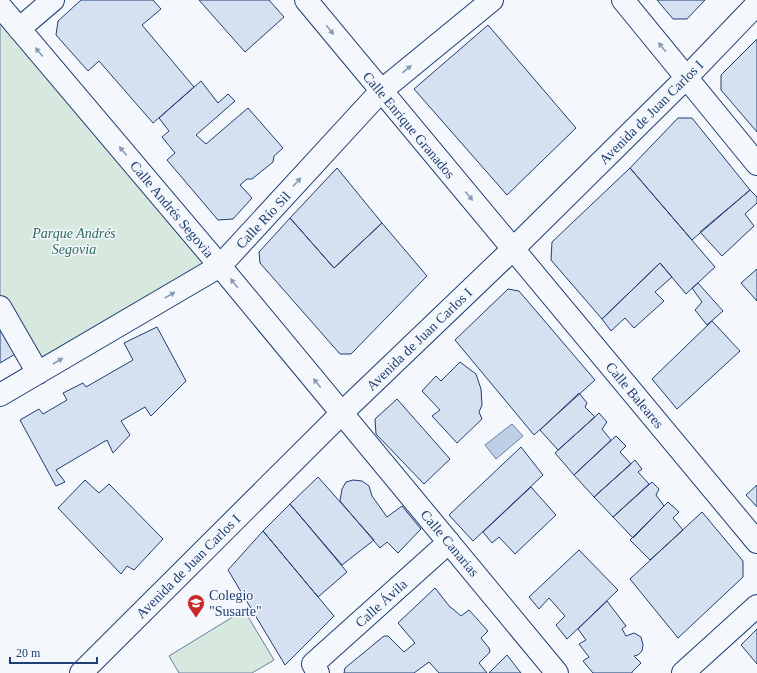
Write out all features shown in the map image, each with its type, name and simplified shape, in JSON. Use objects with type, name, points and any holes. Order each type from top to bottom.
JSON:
[{"type":"street","points":[[19,29],[53,0]]},
{"type":"street","name":"Calle Enrique Granados","points":[[306,0],[513,249]]},
{"type":"street","name":"Calle Río Sil","points":[[0,395],[220,266],[381,91],[492,0]]},
{"type":"street","points":[[623,0],[757,164]]},
{"type":"street","name":"Avenida de Juan Carlos I","points":[[81,673],[342,414],[513,249],[686,78],[757,4]]},
{"type":"street","name":"Calle Andrés Segovia","points":[[0,6],[220,266],[342,414]]},
{"type":"street","name":"Calle Baleares","points":[[513,249],[757,542]]},
{"type":"street","points":[[0,307],[38,373]]},
{"type":"street","name":"Calle Canarias","points":[[342,414],[557,673]]},
{"type":"street","name":"Calle Ávila","points":[[315,669],[449,542]]},
{"type":"street","points":[[683,673],[757,606]]},
{"type":"green space","name":"Parque Andrés Segovia","points":[[0,6],[220,266],[38,373],[0,307]]},
{"type":"green space","points":[[244,610],[274,660],[252,673],[179,673],[169,656]]},
{"type":"water","points":[[512,424],[523,436],[496,459],[485,445]]},
{"type":"building","points":[[81,0],[153,0],[161,9],[142,25],[194,87],[153,123],[99,61],[88,71],[56,35],[58,21]]},
{"type":"building","points":[[199,0],[269,0],[284,17],[245,52]]},
{"type":"building","points":[[657,0],[705,0],[687,19],[673,19]]},
{"type":"building","points":[[488,25],[576,128],[507,195],[414,89]]},
{"type":"building","points":[[757,39],[757,132],[721,90],[721,75]]},
{"type":"building","points":[[201,81],[218,103],[228,94],[235,101],[196,135],[206,144],[248,108],[283,148],[274,156],[273,162],[252,179],[247,179],[240,185],[252,198],[233,219],[218,220],[167,160],[175,153],[162,137],[169,131],[159,118]]},
{"type":"building","points":[[678,118],[692,118],[750,190],[692,240],[630,168]]},
{"type":"building","points":[[337,168],[382,223],[334,268],[290,218]]},
{"type":"building","points":[[630,168],[715,267],[686,294],[660,263],[602,319],[551,260],[552,242]]},
{"type":"building","points":[[750,190],[757,197],[757,203],[745,214],[754,226],[722,256],[700,232]]},
{"type":"building","points":[[290,218],[334,268],[382,223],[427,276],[351,354],[340,354],[260,263],[259,252]]},
{"type":"building","points":[[660,263],[672,277],[655,292],[664,301],[634,328],[625,318],[611,331],[602,319]]},
{"type":"building","points":[[757,269],[757,301],[741,283]]},
{"type":"building","points":[[698,283],[723,311],[707,325],[695,310],[702,302],[692,288]]},
{"type":"building","points":[[508,289],[519,291],[595,380],[534,435],[455,340]]},
{"type":"building","points":[[712,321],[740,351],[677,409],[652,379]]},
{"type":"building","points":[[0,323],[17,353],[0,363]]},
{"type":"building","points":[[157,327],[186,381],[151,416],[145,407],[121,421],[130,435],[113,453],[107,440],[56,470],[65,482],[56,486],[20,420],[39,409],[43,414],[67,400],[63,393],[83,383],[86,387],[133,360],[124,343]]},
{"type":"building","points":[[460,362],[476,374],[481,389],[482,405],[479,412],[482,419],[457,443],[432,416],[440,410],[422,391],[436,376],[441,381]]},
{"type":"building","points":[[579,393],[587,403],[585,407],[595,417],[558,450],[540,430]]},
{"type":"building","points":[[397,399],[450,459],[424,484],[376,434],[375,419]]},
{"type":"building","points":[[599,413],[607,422],[602,429],[611,440],[574,475],[555,453]]},
{"type":"building","points":[[616,436],[626,446],[620,452],[631,464],[594,497],[574,475]]},
{"type":"building","points":[[521,447],[543,475],[473,541],[449,515]]},
{"type":"building","points":[[635,460],[642,469],[638,472],[649,484],[613,517],[594,497]]},
{"type":"building","points":[[318,477],[374,540],[342,565],[290,504]]},
{"type":"building","points":[[85,480],[99,493],[109,484],[163,539],[134,570],[127,566],[121,574],[58,508]]},
{"type":"building","points":[[353,480],[362,481],[369,486],[372,496],[387,517],[402,506],[421,529],[398,553],[387,542],[380,548],[340,501],[342,489],[346,482]]},
{"type":"building","points":[[652,482],[659,489],[656,495],[664,506],[633,538],[613,517]]},
{"type":"building","points":[[757,485],[757,507],[746,495]]},
{"type":"building","points":[[531,487],[556,515],[515,554],[499,537],[492,543],[483,532]]},
{"type":"building","points":[[668,502],[679,512],[673,518],[683,530],[650,560],[630,540]]},
{"type":"building","points":[[290,504],[347,572],[318,597],[263,531]]},
{"type":"building","points":[[702,512],[743,561],[743,577],[678,638],[630,579]]},
{"type":"building","points":[[263,531],[334,616],[285,665],[228,570]]},
{"type":"building","points":[[579,550],[618,590],[567,639],[556,625],[565,616],[549,598],[539,609],[529,597]]},
{"type":"building","points":[[435,588],[450,607],[461,616],[469,610],[488,631],[481,638],[489,648],[490,652],[479,663],[487,673],[439,673],[429,662],[414,673],[344,673],[345,668],[384,636],[388,636],[404,652],[415,643],[398,623]]},
{"type":"building","points":[[607,601],[626,626],[622,629],[626,636],[634,633],[641,637],[643,645],[642,651],[638,655],[634,656],[641,663],[632,673],[593,673],[583,661],[589,657],[579,644],[586,640],[578,629]]},
{"type":"building","points":[[757,629],[757,664],[741,645]]},
{"type":"building","points":[[507,655],[521,673],[489,673]]},
{"type":"place","name":"Colegio \"Susarte\"","points":[[196,618]]}]
